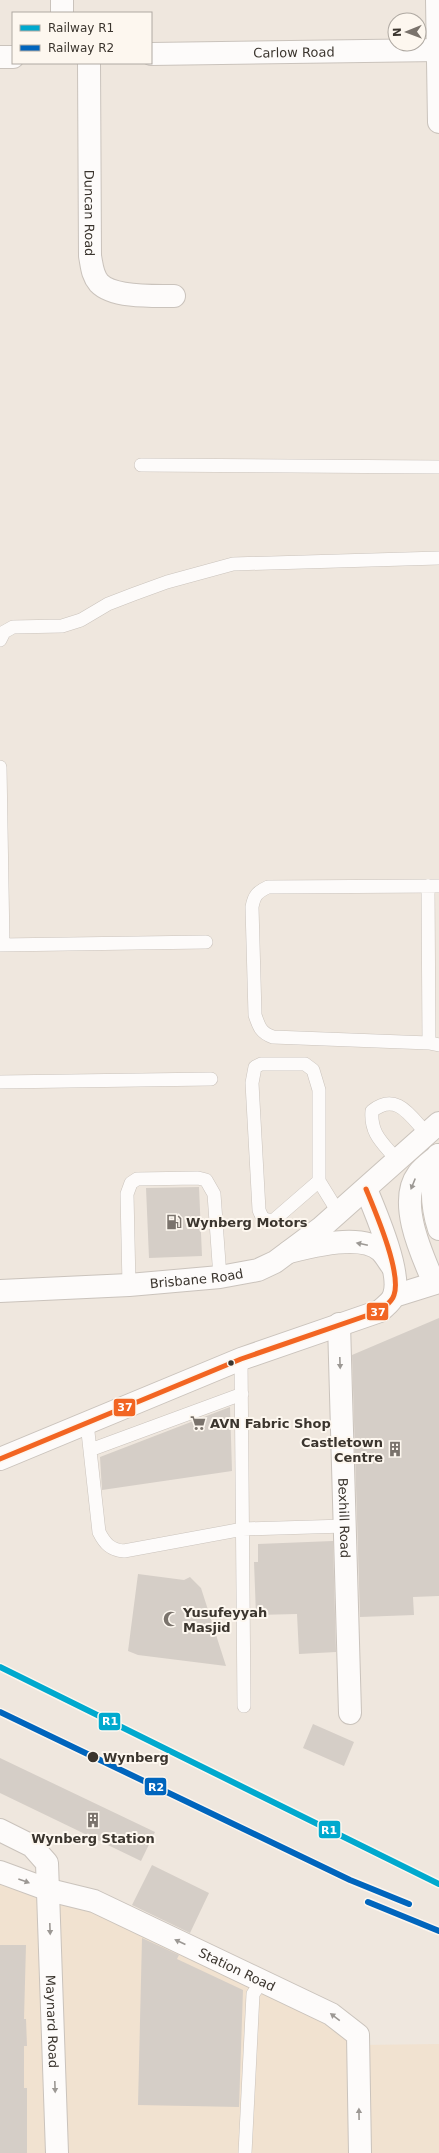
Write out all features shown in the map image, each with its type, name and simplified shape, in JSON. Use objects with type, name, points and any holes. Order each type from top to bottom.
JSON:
[{"type":"street","points":[[62,0],[62,12]]},
{"type":"street","points":[[437,0],[439,122]]},
{"type":"street","name":"Carlow Road","points":[[152,54],[438,50]]},
{"type":"street","points":[[0,58],[12,57]]},
{"type":"street","name":"Duncan Road","points":[[89,64],[90,256],[93,274],[100,284],[115,292],[140,295],[174,296]]},
{"type":"street","name":"Brisbane Road","points":[[0,1291],[129,1285],[220,1277],[258,1270],[275,1262],[289,1252],[366,1189],[433,1128]]},
{"type":"street","points":[[439,1155],[433,1184],[436,1219],[439,1229]]},
{"type":"street","points":[[0,1459],[241,1359],[380,1311],[394,1296],[437,1282],[415,1232],[410,1207],[410,1194],[418,1173],[439,1155]]},
{"type":"street","points":[[366,1189],[387,1242],[396,1284],[394,1296]]},
{"type":"street","points":[[289,1252],[326,1243],[355,1243],[381,1250],[392,1266]]},
{"type":"street","name":"Bexhill Road","points":[[339,1324],[350,1713]]},
{"type":"street","name":"Maynard Road","points":[[0,1830],[32,1846],[47,1863],[57,2153]]},
{"type":"street","name":"Station Road","points":[[0,1872],[49,1890],[94,1901],[331,2014],[358,2035],[360,2153]]},
{"type":"lane","points":[[141,465],[439,467]]},
{"type":"lane","points":[[0,640],[4,632],[13,627],[62,626],[81,620],[108,604],[140,592],[201,572],[233,564],[439,558]]},
{"type":"lane","points":[[0,767],[1,945],[206,942]]},
{"type":"lane","points":[[433,886],[434,1044],[273,1037],[264,1034],[259,1028],[255,1015],[252,907],[254,896],[259,891],[268,887],[433,886]]},
{"type":"lane","points":[[319,1181],[274,1220],[267,1221],[262,1218],[259,1210],[252,1083],[255,1067],[261,1064],[306,1064],[313,1070],[319,1090],[319,1181],[338,1212]]},
{"type":"lane","points":[[0,1082],[211,1079]]},
{"type":"lane","points":[[398,1160],[373,1129],[371,1122],[372,1111],[379,1105],[390,1103],[396,1104],[433,1128]]},
{"type":"lane","points":[[129,1285],[127,1194],[131,1184],[137,1179],[198,1178],[206,1180],[214,1194],[220,1277]]},
{"type":"lane","points":[[241,1359],[244,1706]]},
{"type":"lane","points":[[90,1450],[242,1394]]},
{"type":"lane","points":[[87,1423],[100,1532],[109,1546],[116,1550],[124,1551],[243,1529],[345,1526]]},
{"type":"lane","points":[[245,2153],[253,1994],[262,1981]]},
{"type":"shaded area","points":[[0,1872],[262,1981],[358,2045],[439,2044],[439,2153],[0,2153]]},
{"type":"building","name":"Wynberg Motors","points":[[199,1187],[202,1256],[149,1258],[146,1188]]},
{"type":"building","name":"Castletown Centre","points":[[439,1318],[439,1596],[413,1597],[414,1615],[360,1617],[352,1355]]},
{"type":"building","points":[[230,1407],[232,1471],[102,1490],[100,1457]]},
{"type":"building","points":[[333,1541],[336,1652],[299,1654],[297,1614],[256,1615],[254,1562],[258,1562],[258,1544]]},
{"type":"building","name":"Yusufeyyah Masjid","points":[[138,1574],[184,1580],[190,1577],[201,1588],[226,1666],[138,1655],[128,1651]]},
{"type":"building","points":[[313,1724],[354,1742],[344,1766],[303,1748]]},
{"type":"building","name":"Wynberg Station","points":[[0,1758],[155,1832],[141,1861],[0,1793]]},
{"type":"building","points":[[152,1865],[209,1893],[190,1933],[132,1905]]},
{"type":"building","points":[[142,1938],[179,1955],[177,1959],[243,1990],[239,2107],[138,2105]]},
{"type":"building","points":[[0,1945],[26,1945],[24,2019],[26,2019],[27,2046],[24,2046],[24,2088],[27,2088],[27,2153],[0,2153]]},
{"type":"railway","points":[[0,1667],[439,1884]]},
{"type":"rail line","name":"R1","points":[[0,1667],[439,1884]]},
{"type":"rail line","name":"R2","points":[[0,1712],[350,1880],[409,1904]]},
{"type":"rail line","name":"R2","points":[[368,1902],[439,1931]]},
{"type":"transit line","name":"37","points":[[0,1459],[241,1359],[380,1311],[390,1302],[394,1295],[394,1272],[386,1242],[366,1189]]},
{"type":"place","name":"Wynberg Motors","points":[[174,1222]]},
{"type":"place","name":"AVN Fabric Shop","points":[[198,1423]]},
{"type":"place","name":"Castletown Centre","points":[[395,1449]]},
{"type":"place","name":"Yusufeyyah Masjid","points":[[171,1619]]},
{"type":"place","name":"Wynberg","points":[[93,1757]]},
{"type":"place","name":"Wynberg Station","points":[[93,1820]]}]
